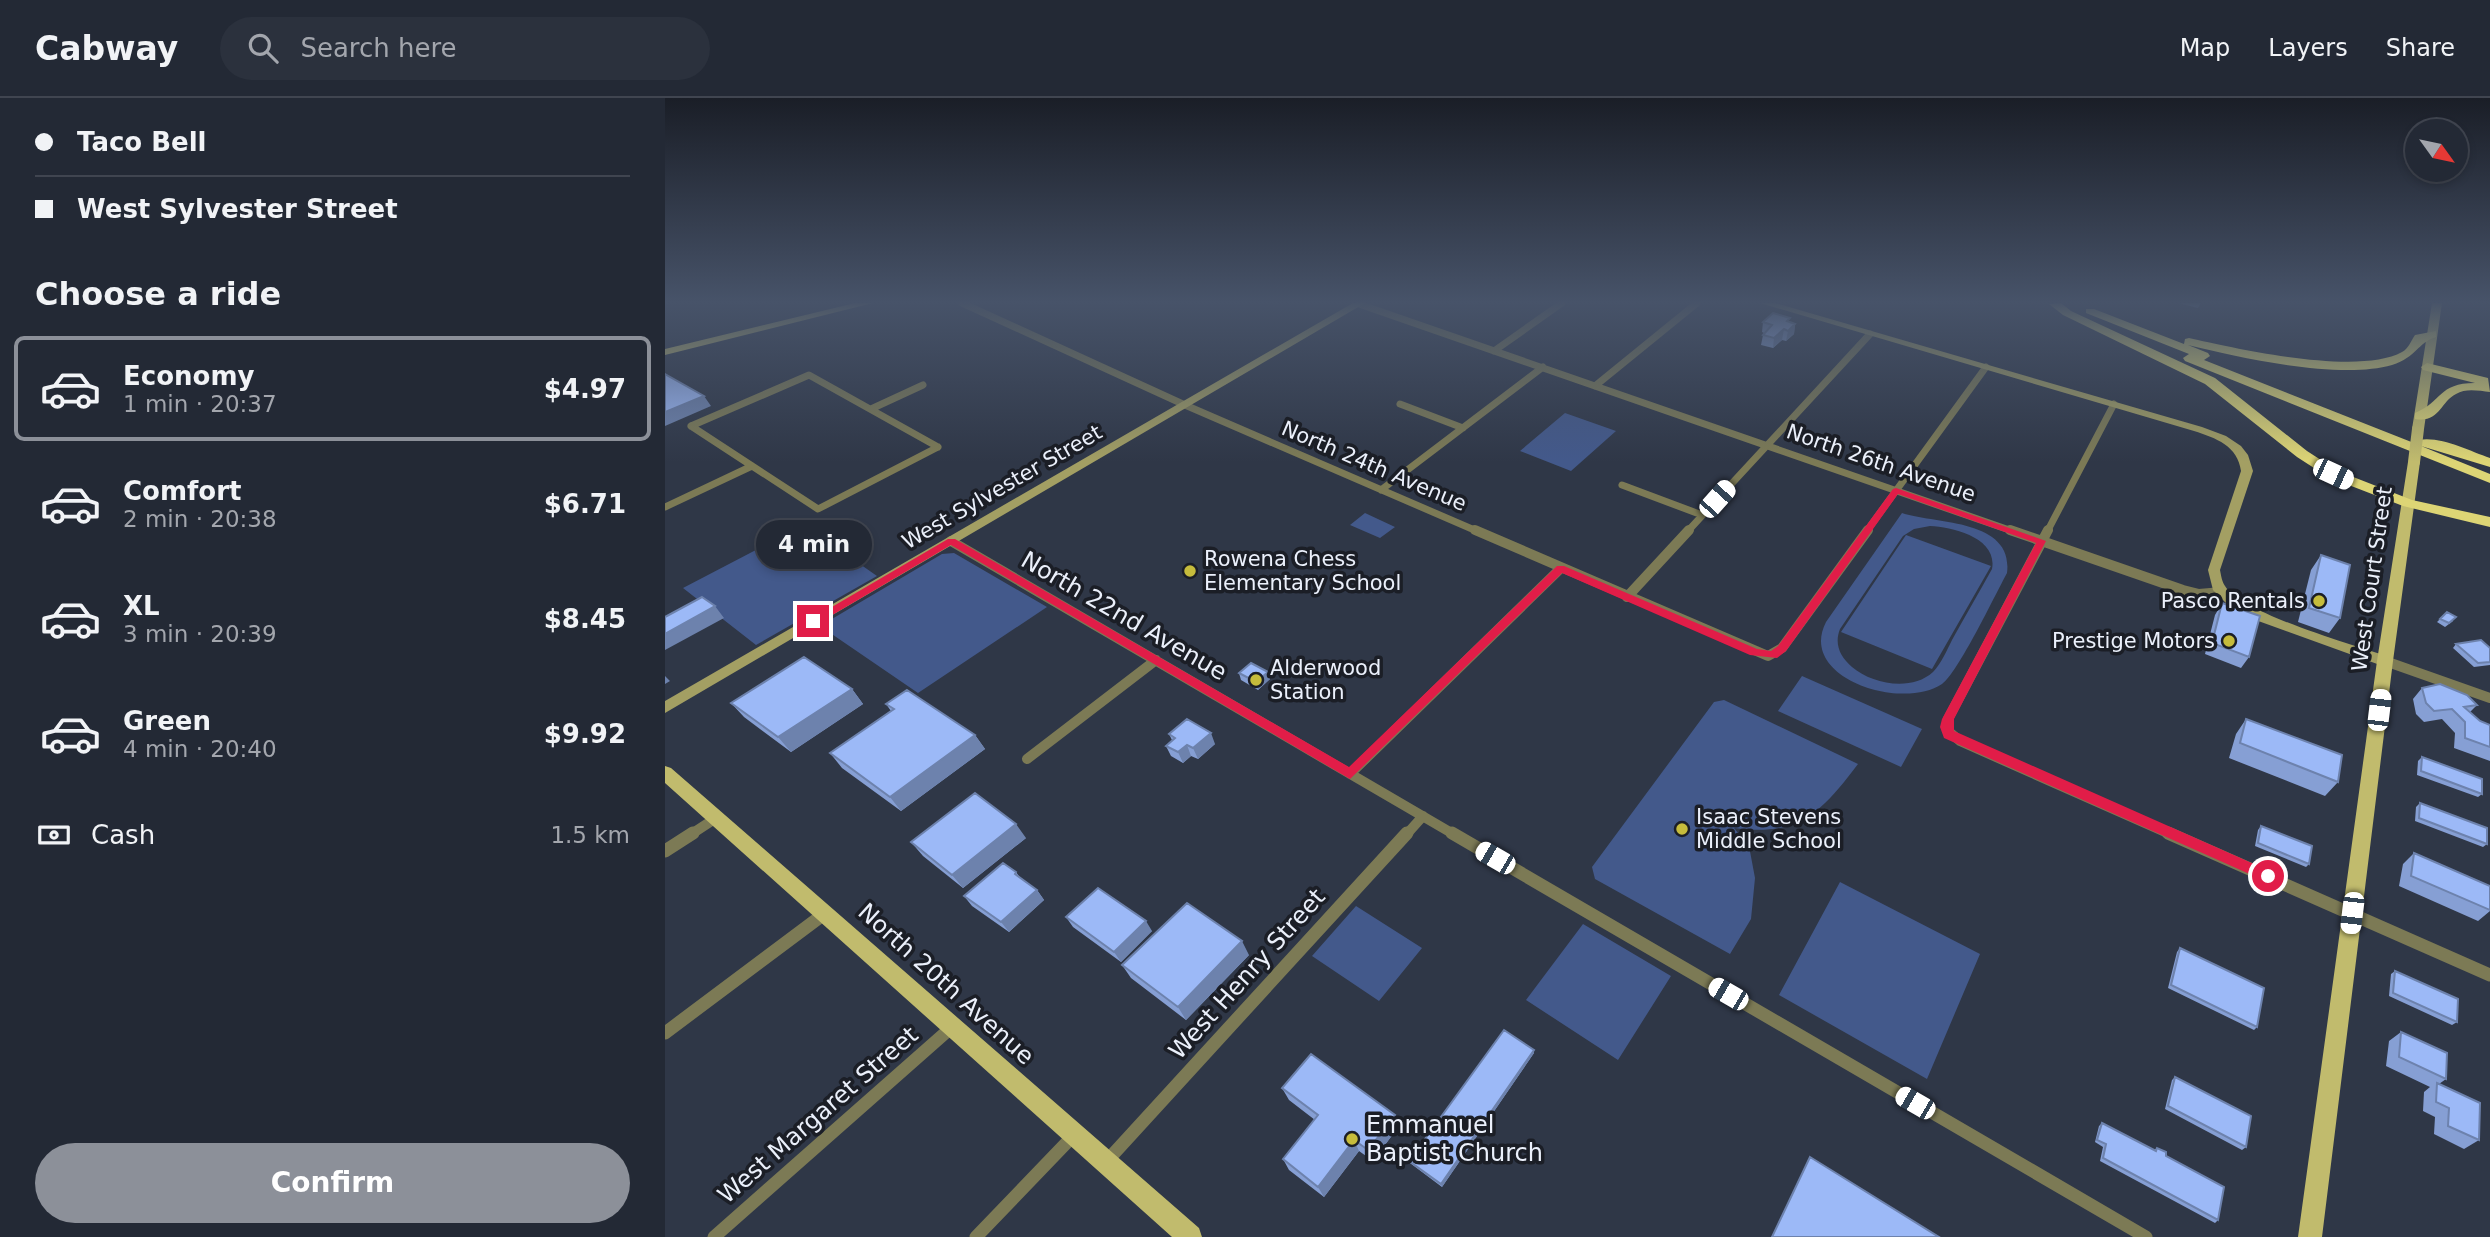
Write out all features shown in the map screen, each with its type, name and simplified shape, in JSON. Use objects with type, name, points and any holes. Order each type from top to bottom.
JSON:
[{"type":"highway","points":[[2158,356],[2210,381],[2321,468],[2408,503],[2490,522]]},
{"type":"highway","points":[[2184,356],[2490,479]]},
{"type":"highway","points":[[2204,356],[2490,470]]},
{"type":"highway","points":[[2282,356],[2343,364],[2394,361],[2403,356]]},
{"type":"highway","points":[[2427,367],[2490,385]]},
{"type":"highway","points":[[2419,422],[2435,410],[2441,397],[2451,390],[2490,385]]},
{"type":"highway","points":[[2424,443],[2445,447],[2490,463]]},
{"type":"main road","name":"West Court Street","points":[[2310,1237],[2385,661],[2429,356]]},
{"type":"main road","name":"North 20th Avenue","points":[[665,773],[1190,1237]]},
{"type":"street","name":"North 24th Avenue","points":[[1078,356],[1754,652],[1773,656],[1782,648],[1896,491]]},
{"type":"street","name":"West Sylvester Street","points":[[665,708],[1269,356]]},
{"type":"street","name":"North 26th Avenue","points":[[1509,356],[2193,593],[2222,592]]},
{"type":"street","points":[[1595,386],[1632,356]]},
{"type":"street","points":[[1627,597],[1849,356]]},
{"type":"street","points":[[1948,356],[2204,431],[2230,443],[2243,456],[2247,471],[2214,570],[2215,581],[2222,592],[2239,607],[2262,618],[2490,698]]},
{"type":"street","points":[[1896,491],[1986,367]]},
{"type":"street","points":[[1381,490],[1542,368]]},
{"type":"street","points":[[809,374],[871,410],[938,447],[818,509],[691,426],[809,374]]},
{"type":"street","points":[[871,410],[923,385]]},
{"type":"street","points":[[1400,404],[1463,428]]},
{"type":"street","points":[[2114,404],[1948,719],[1946,730],[1960,741],[2490,975]]},
{"type":"street","points":[[665,507],[752,466]]},
{"type":"street","points":[[1622,485],[1702,515]]},
{"type":"street","name":"North 22nd Avenue","points":[[951,541],[2146,1237]]},
{"type":"street","points":[[1350,774],[1560,568]]},
{"type":"street","points":[[1027,759],[1156,660]]},
{"type":"street","name":"West Henry Street","points":[[1105,1163],[1423,816]]},
{"type":"street","points":[[665,851],[716,818]]},
{"type":"street","points":[[665,1033],[824,914]]},
{"type":"street","name":"West Margaret Street","points":[[714,1237],[952,1027]]},
{"type":"street","points":[[976,1237],[1074,1135]]},
{"type":"shaded area","points":[[1565,413],[1616,431],[1571,471],[1520,451]]},
{"type":"shaded area","points":[[1365,513],[1395,527],[1380,538],[1350,525]]},
{"type":"shaded area","points":[[1902,513],[1969,526],[1998,542],[2006,555],[2007,573],[1957,665],[1942,684],[1924,691],[1903,694],[1880,691],[1858,684],[1839,673],[1826,659],[1821,642],[1826,622]],"holes":[[[1930,526],[1961,532],[1981,542],[1992,558],[1992,569],[1933,672],[1924,678],[1903,684],[1870,678],[1852,667],[1841,655],[1838,645],[1840,629],[1903,536],[1914,529]]]},
{"type":"shaded area","points":[[804,525],[877,576],[756,645],[683,588]]},
{"type":"shaded area","points":[[1906,535],[1991,566],[1932,669],[1841,632]]},
{"type":"shaded area","points":[[954,553],[1047,607],[918,693],[820,626],[942,554]]},
{"type":"shaded area","points":[[1802,676],[1922,729],[1901,767],[1778,711]]},
{"type":"shaded area","points":[[1724,700],[1858,764],[1832,796],[1806,818],[1775,829],[1734,828],[1749,846],[1755,878],[1751,919],[1730,954],[1595,879],[1592,867],[1714,702]]},
{"type":"shaded area","points":[[1840,882],[1980,954],[1927,1079],[1779,995]]},
{"type":"shaded area","points":[[1356,906],[1422,948],[1379,1001],[1312,956]]},
{"type":"shaded area","points":[[1583,924],[1671,976],[1618,1060],[1526,1000]]},
{"type":"building","points":[[665,374],[704,396],[665,412]]},
{"type":"building","points":[[2321,555],[2350,565],[2340,618],[2309,608]]},
{"type":"building","points":[[702,597],[715,606],[665,634],[665,617]]},
{"type":"building","points":[[2222,603],[2260,616],[2249,657],[2212,643]]},
{"type":"building","points":[[2447,612],[2456,617],[2449,623],[2440,619]]},
{"type":"building","points":[[2481,640],[2490,648],[2490,662],[2478,663],[2456,644]]},
{"type":"building","points":[[804,657],[852,689],[778,737],[731,703]]},
{"type":"building","points":[[1251,663],[1268,672],[1256,682],[1239,673]]},
{"type":"building","points":[[2440,684],[2467,695],[2477,705],[2464,707],[2480,721],[2490,725],[2490,747],[2465,738],[2465,722],[2452,709],[2434,711],[2426,703],[2422,688]]},
{"type":"building","points":[[907,690],[975,735],[890,797],[830,753],[894,709],[886,704]]},
{"type":"building","points":[[1187,719],[1211,733],[1193,748],[1187,745],[1178,752],[1166,746],[1175,738],[1169,734]]},
{"type":"building","points":[[2246,719],[2342,755],[2338,782],[2240,743]]},
{"type":"building","points":[[2422,757],[2482,779],[2482,794],[2421,771]]},
{"type":"building","points":[[975,793],[1016,824],[952,875],[911,842]]},
{"type":"building","points":[[2420,803],[2487,828],[2487,844],[2419,818]]},
{"type":"building","points":[[2261,826],[2312,846],[2309,864],[2258,843]]},
{"type":"building","points":[[2414,853],[2490,886],[2490,910],[2411,876]]},
{"type":"building","points":[[1003,863],[1037,890],[1001,922],[964,896]]},
{"type":"building","points":[[1098,888],[1146,921],[1114,952],[1066,917]]},
{"type":"building","points":[[1187,903],[1242,941],[1178,1007],[1122,965]]},
{"type":"building","points":[[2180,948],[2264,988],[2257,1027],[2171,985]]},
{"type":"building","points":[[2395,971],[2458,999],[2457,1022],[2393,993]]},
{"type":"building","points":[[1504,1030],[1534,1050],[1441,1184],[1409,1161]]},
{"type":"building","points":[[2401,1032],[2447,1053],[2446,1079],[2399,1057]]},
{"type":"building","name":"Emmanuel Baptist Church","points":[[1311,1054],[1395,1115],[1368,1150],[1354,1140],[1318,1187],[1283,1159],[1318,1115],[1282,1088]]},
{"type":"building","points":[[2175,1077],[2251,1116],[2246,1147],[2168,1106]]},
{"type":"building","points":[[2437,1083],[2480,1103],[2479,1140],[2448,1126],[2449,1108],[2436,1102]]},
{"type":"building","points":[[2102,1123],[2156,1151],[2157,1148],[2166,1152],[2166,1156],[2224,1187],[2218,1220],[2103,1158],[2106,1144],[2097,1140]]},
{"type":"building","points":[[1810,1157],[1939,1237],[1772,1237]]},
{"type":"place","name":"Rowena Chess Elementary School","points":[[1190,571]]},
{"type":"place","name":"Pasco Rentals","points":[[2319,601]]},
{"type":"place","name":"Prestige Motors","points":[[2229,641]]},
{"type":"place","name":"Alderwood Station","points":[[1256,680]]},
{"type":"place","name":"Isaac Stevens Middle School","points":[[1682,829]]},
{"type":"place","name":"Emmanuel Baptist Church","points":[[1352,1139]]},
{"type":"route","points":[[813,621],[951,541],[1350,774],[1560,568],[1754,652],[1773,656],[1782,648],[1896,491],[2041,541],[1946,723],[1949,734],[2268,876]]}]
